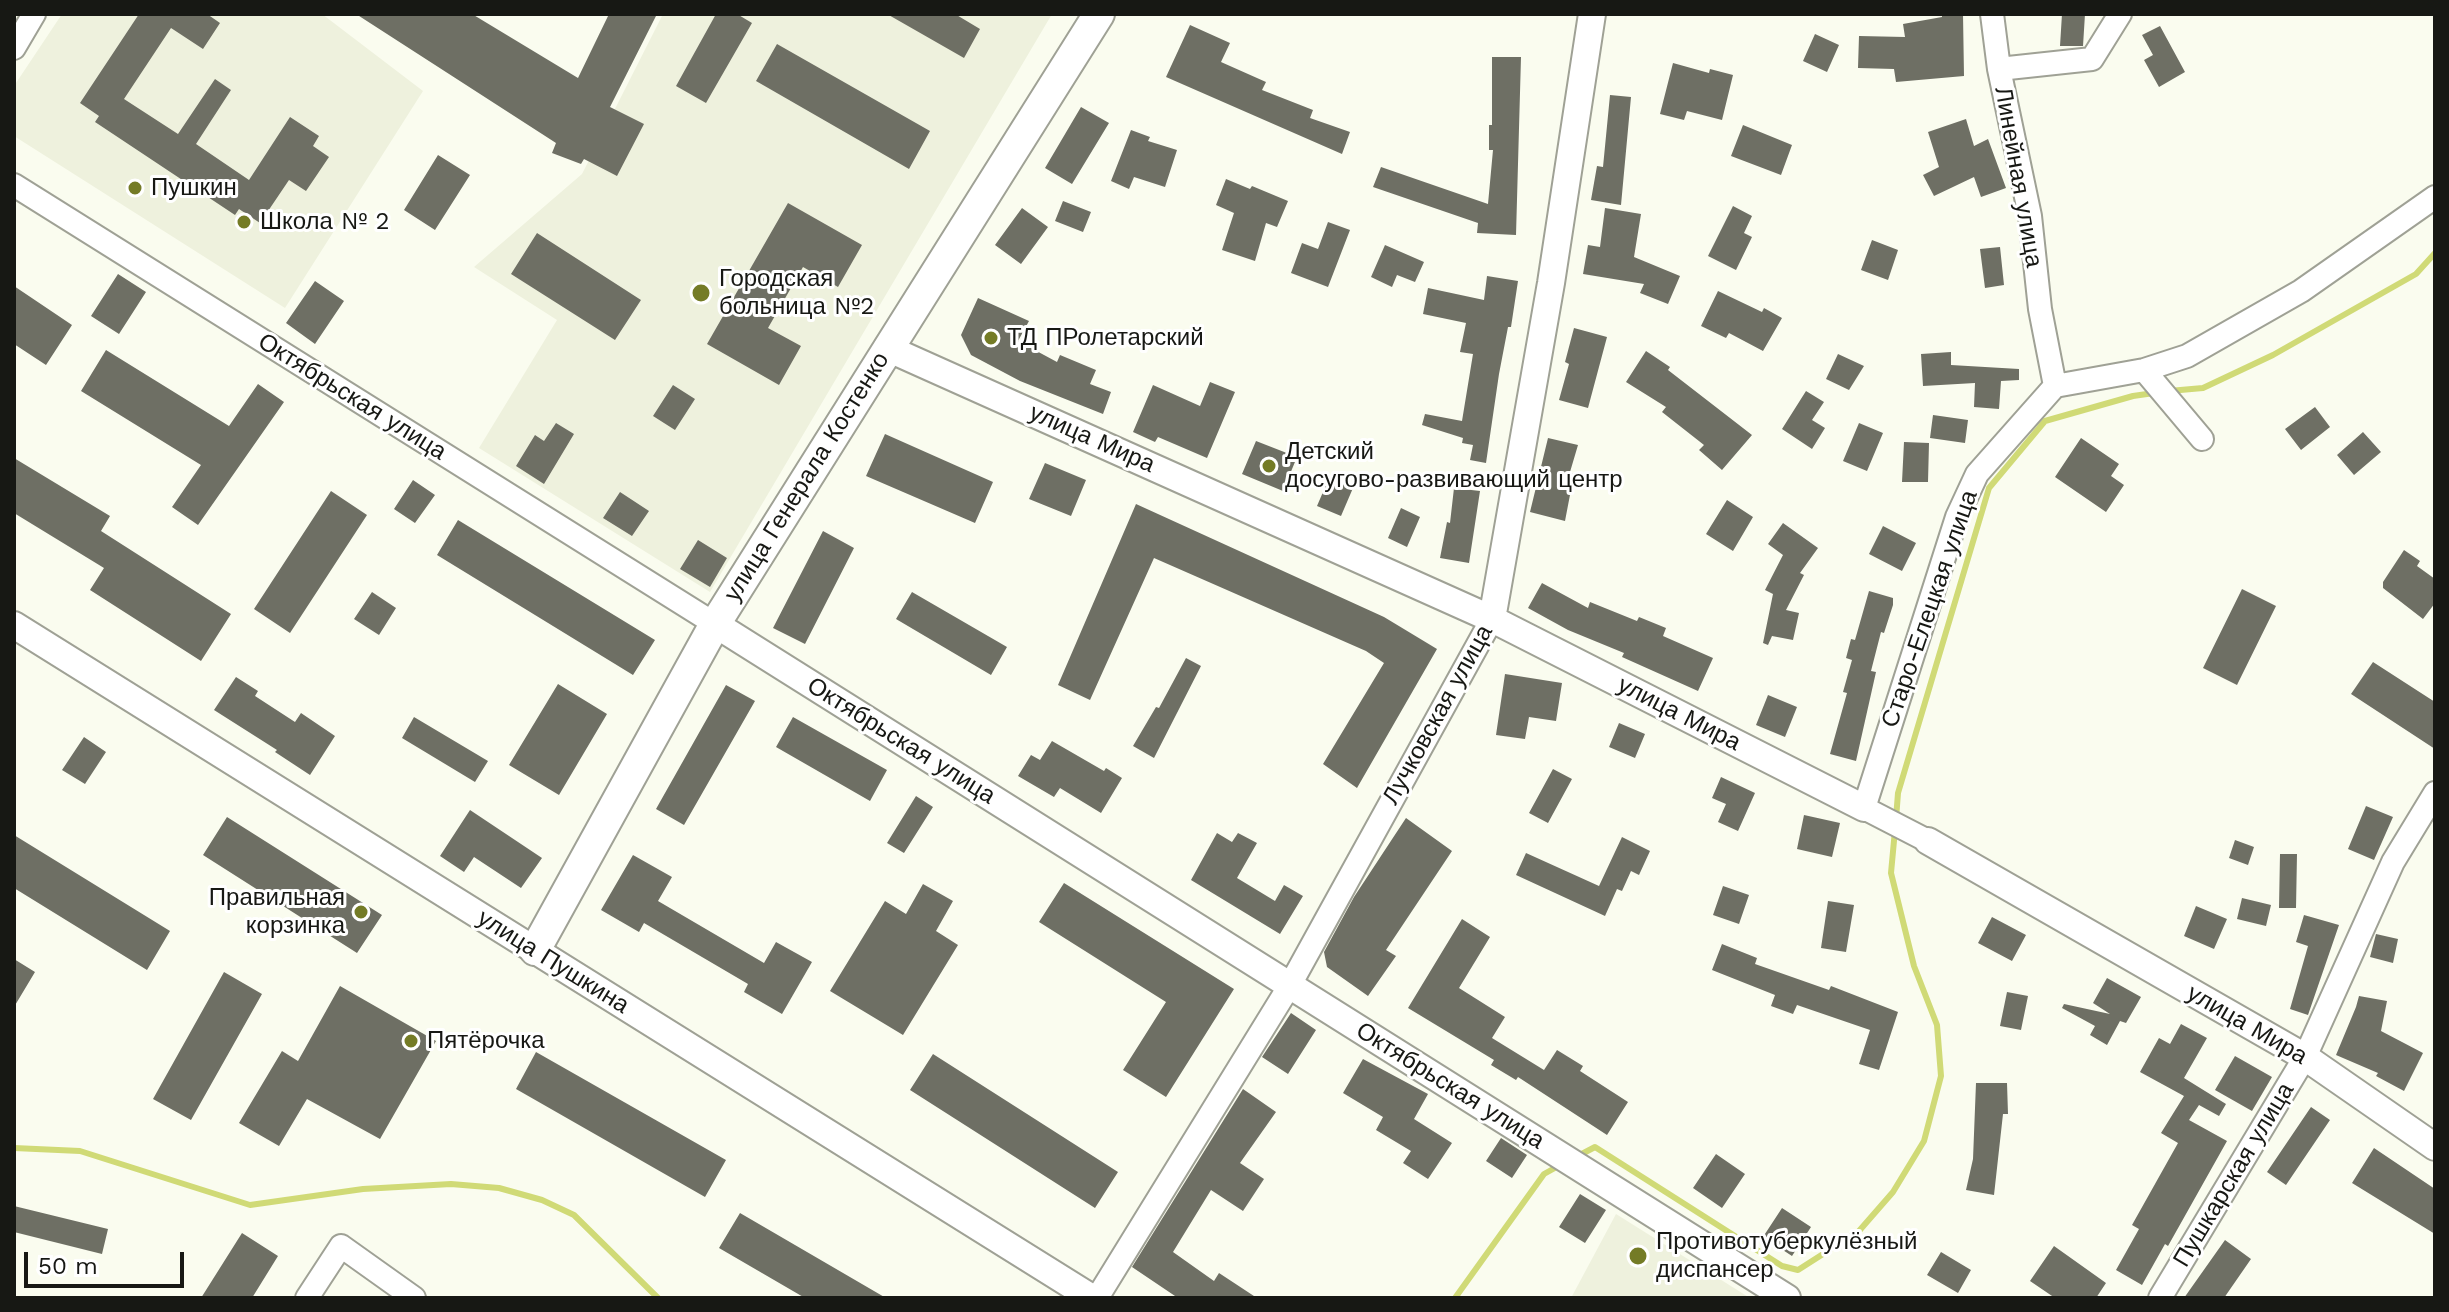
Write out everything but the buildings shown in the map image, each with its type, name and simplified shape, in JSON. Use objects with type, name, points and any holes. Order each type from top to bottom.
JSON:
[{"type":"main road","name":"улица Генерала Костенко","points":[[535,950],[715,624],[1099,14]]},
{"type":"street","points":[[14,48],[34,14]]},
{"type":"street","name":"Лучковская улица","points":[[1094,1298],[1290,985],[1492,619],[1551,283],[1592,14]]},
{"type":"street","name":"Линейная улица","points":[[1992,14],[1999,69],[2030,216],[2040,309],[2055,386]]},
{"type":"street","points":[[1999,69],[2092,59],[2120,14]]},
{"type":"street","name":"Октябрьская улица","points":[[14,185],[1787,1298]]},
{"type":"street","points":[[2055,386],[2144,370],[2187,356],[2301,291],[2435,197]]},
{"type":"street","name":"улица Мира","points":[[887,348],[1492,619],[1928,841],[2305,1057],[2435,1147]]},
{"type":"street","points":[[2144,370],[2202,439]]},
{"type":"street","name":"Старо-Елецкая улица","points":[[1864,808],[1957,517],[1977,474],[2055,386]]},
{"type":"street","name":"улица Пушкина","points":[[14,625],[1094,1298]]},
{"type":"street","name":"Пушкарская улица","points":[[2160,1298],[2305,1057],[2393,862],[2435,793]]},
{"type":"street","points":[[307,1298],[341,1246],[414,1298]]},
{"type":"shaded area","name":"Школа № 2","points":[[62,14],[322,14],[423,91],[285,308],[14,136],[14,86]]},
{"type":"shaded area","name":"Городская больница №2","points":[[663,14],[1052,14],[710,592],[479,448],[557,320],[474,267],[582,174]]},
{"type":"shaded area","name":"Противотуберкулёзный диспансер","points":[[1616,1214],[1750,1298],[1571,1298]]},
{"type":"waterway","points":[[2169,391],[2203,388],[2273,355],[2416,274],[2435,253]]},
{"type":"waterway","points":[[1896,819],[1898,793],[1989,488],[2045,421],[2154,393]]},
{"type":"waterway","points":[[1576,1157],[1595,1147],[1782,1266],[1798,1270],[1859,1231],[1893,1192],[1924,1141],[1941,1076],[1937,1025],[1914,966],[1891,873],[1895,830]]},
{"type":"waterway","points":[[14,1148],[80,1151],[250,1205],[363,1189],[451,1184],[499,1188],[542,1200],[574,1215],[658,1298]]},
{"type":"waterway","points":[[1455,1298],[1544,1174],[1562,1164]]},
{"type":"place","name":"Пушкин","points":[[135,188]]},
{"type":"place","name":"Школа № 2","points":[[244,222]]},
{"type":"place","name":"Городская больница №2","points":[[701,293]]},
{"type":"place","name":"ТД ПРолетарский","points":[[991,338]]},
{"type":"place","name":"Детский досугово-развивающий центр","points":[[1269,466]]},
{"type":"place","name":"Правильная корзинка","points":[[361,912]]},
{"type":"place","name":"Пятёрочка","points":[[411,1041]]},
{"type":"place","name":"Противотуберкулёзный диспансер","points":[[1638,1256]]}]
